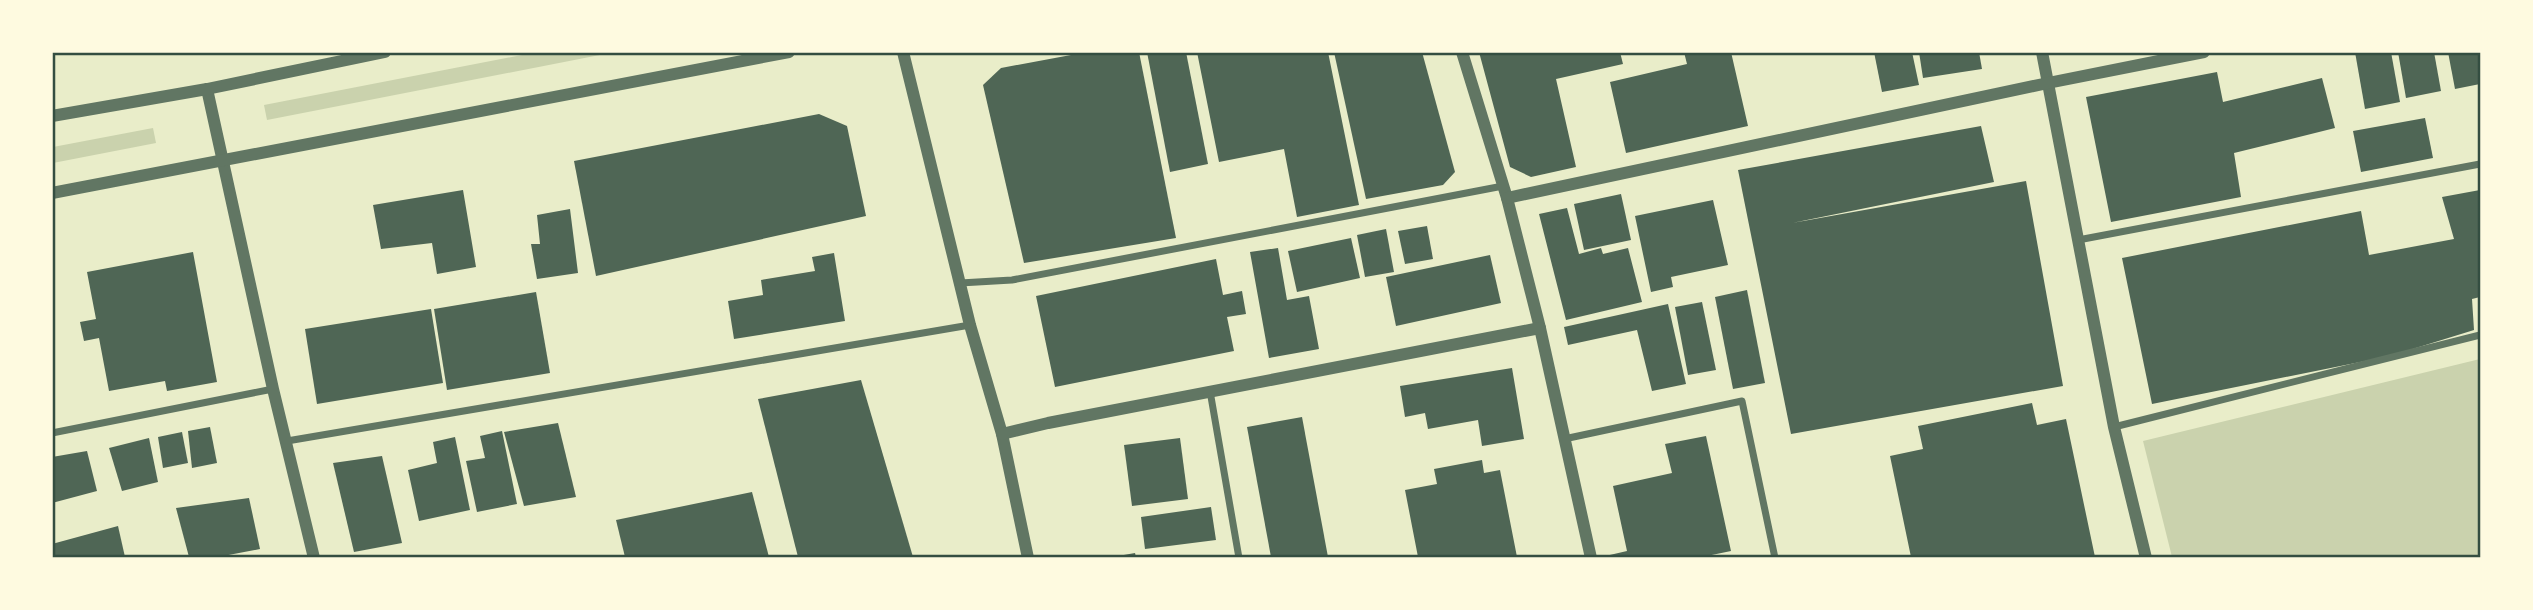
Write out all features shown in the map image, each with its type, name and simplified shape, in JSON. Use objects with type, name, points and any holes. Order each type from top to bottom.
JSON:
[{"type":"street","points":[[52,116],[207,89],[385,52]]},
{"type":"street","points":[[52,192],[789,52]]},
{"type":"street","points":[[903,52],[970,325],[1002,434],[1028,558]]},
{"type":"street","points":[[1462,52],[1505,192],[1540,328],[1591,558]]},
{"type":"street","points":[[2042,52],[2114,427],[2146,558]]},
{"type":"street","points":[[960,283],[1012,280],[1505,192],[2204,52]]},
{"type":"street","points":[[207,89],[273,389],[314,558]]},
{"type":"street","points":[[2078,240],[2480,164]]},
{"type":"street","points":[[286,440],[970,325]]},
{"type":"street","points":[[1002,434],[1540,328]]},
{"type":"street","points":[[2114,427],[2480,335]]},
{"type":"street","points":[[52,433],[273,389]]},
{"type":"street","points":[[1210,391],[1239,558]]},
{"type":"street","points":[[1563,439],[1742,401],[1775,558]]},
{"type":"green space","points":[[532,53],[610,53],[267,120],[264,105]]},
{"type":"green space","points":[[153,128],[156,143],[53,163],[53,147]]},
{"type":"green space","points":[[2480,359],[2480,557],[2172,557],[2143,441]]},
{"type":"building","points":[[1087,52],[1139,52],[1176,238],[1024,263],[983,85],[1001,68]]},
{"type":"building","points":[[1147,52],[1186,52],[1208,164],[1170,172]]},
{"type":"building","points":[[1197,52],[1328,52],[1359,205],[1297,217],[1284,149],[1219,162]]},
{"type":"building","points":[[1334,52],[1422,52],[1455,172],[1443,185],[1366,199]]},
{"type":"building","points":[[1479,52],[1620,52],[1623,64],[1556,79],[1576,167],[1531,177],[1510,167]]},
{"type":"building","points":[[1684,52],[1731,52],[1748,126],[1626,153],[1610,82],[1687,64]]},
{"type":"building","points":[[1874,52],[1912,52],[1919,85],[1882,92]]},
{"type":"building","points":[[1919,52],[1979,52],[1982,69],[1923,78]]},
{"type":"building","points":[[2355,52],[2391,52],[2400,102],[2365,109]]},
{"type":"building","points":[[2398,52],[2434,52],[2441,91],[2406,98]]},
{"type":"building","points":[[2448,52],[2480,52],[2480,84],[2455,89]]},
{"type":"building","points":[[2217,72],[2223,102],[2322,78],[2335,128],[2234,153],[2241,197],[2111,222],[2086,97]]},
{"type":"building","points":[[819,114],[847,126],[866,216],[596,276],[574,161]]},
{"type":"building","points":[[2425,118],[2433,158],[2361,172],[2353,131]]},
{"type":"building","points":[[1981,126],[1994,182],[1792,223],[2026,181],[2063,386],[1791,434],[1738,170]]},
{"type":"building","points":[[463,190],[476,267],[437,274],[432,243],[381,249],[373,205]]},
{"type":"building","points":[[2480,190],[2480,297],[2472,299],[2474,330],[2390,356],[2152,404],[2122,258],[2361,211],[2369,255],[2454,239],[2442,197]]},
{"type":"building","points":[[1621,194],[1631,240],[1584,250],[1574,204]]},
{"type":"building","points":[[1713,200],[1728,265],[1671,277],[1673,287],[1651,292],[1635,216]]},
{"type":"building","points":[[1567,208],[1579,254],[1601,248],[1603,254],[1628,248],[1642,302],[1566,320],[1539,214]]},
{"type":"building","points":[[570,209],[578,273],[537,279],[531,244],[540,244],[537,215]]},
{"type":"building","points":[[1427,226],[1433,259],[1405,264],[1398,231]]},
{"type":"building","points":[[1386,229],[1394,272],[1365,277],[1357,235]]},
{"type":"building","points":[[1351,238],[1360,278],[1297,292],[1288,251]]},
{"type":"building","points":[[1278,248],[1287,300],[1309,296],[1319,349],[1269,358],[1250,252]]},
{"type":"building","points":[[193,252],[217,382],[167,391],[165,381],[109,391],[99,338],[84,341],[80,322],[96,319],[87,272]]},
{"type":"building","points":[[834,253],[845,321],[734,339],[728,301],[763,295],[761,280],[815,271],[812,257]]},
{"type":"building","points":[[1490,255],[1501,303],[1396,326],[1386,277]]},
{"type":"building","points":[[1216,259],[1223,295],[1242,291],[1246,314],[1227,317],[1234,351],[1055,387],[1036,296]]},
{"type":"building","points":[[1747,290],[1765,383],[1733,389],[1715,297]]},
{"type":"building","points":[[536,292],[550,373],[447,390],[434,309]]},
{"type":"building","points":[[1702,302],[1716,370],[1688,375],[1675,307]]},
{"type":"building","points":[[1668,304],[1686,384],[1652,391],[1637,330],[1568,345],[1564,327]]},
{"type":"building","points":[[431,309],[443,383],[317,404],[305,329]]},
{"type":"building","points":[[1512,368],[1524,439],[1482,446],[1478,420],[1428,429],[1425,413],[1405,417],[1400,386]]},
{"type":"building","points":[[861,380],[913,557],[798,557],[758,399]]},
{"type":"building","points":[[2032,403],[2037,425],[2066,419],[2095,557],[1911,557],[1890,456],[1923,449],[1918,426]]},
{"type":"building","points":[[1302,417],[1328,557],[1271,557],[1247,427]]},
{"type":"building","points":[[558,423],[576,497],[524,506],[504,432]]},
{"type":"building","points":[[210,427],[217,463],[192,468],[188,431]]},
{"type":"building","points":[[502,431],[517,504],[477,512],[466,461],[485,458],[480,436]]},
{"type":"building","points":[[182,432],[188,463],[163,468],[158,437]]},
{"type":"building","points":[[1706,436],[1731,551],[1702,557],[1601,557],[1627,551],[1613,486],[1672,473],[1665,444]]},
{"type":"building","points":[[455,437],[470,510],[419,521],[408,470],[437,463],[433,442]]},
{"type":"building","points":[[149,438],[158,482],[122,491],[109,448]]},
{"type":"building","points":[[1180,438],[1188,499],[1132,506],[1124,445]]},
{"type":"building","points":[[87,451],[97,491],[52,503],[52,457]]},
{"type":"building","points":[[382,456],[402,543],[354,552],[333,463]]},
{"type":"building","points":[[1482,460],[1484,473],[1500,470],[1517,557],[1418,557],[1405,490],[1437,484],[1434,469]]},
{"type":"building","points":[[752,492],[769,557],[625,557],[616,520]]},
{"type":"building","points":[[249,498],[260,549],[218,557],[189,557],[176,508]]},
{"type":"building","points":[[1211,507],[1216,540],[1145,549],[1141,517]]},
{"type":"building","points":[[118,526],[125,557],[52,557],[52,544]]},
{"type":"building","points":[[1135,553],[1136,557],[1118,557],[1118,556]]}]
